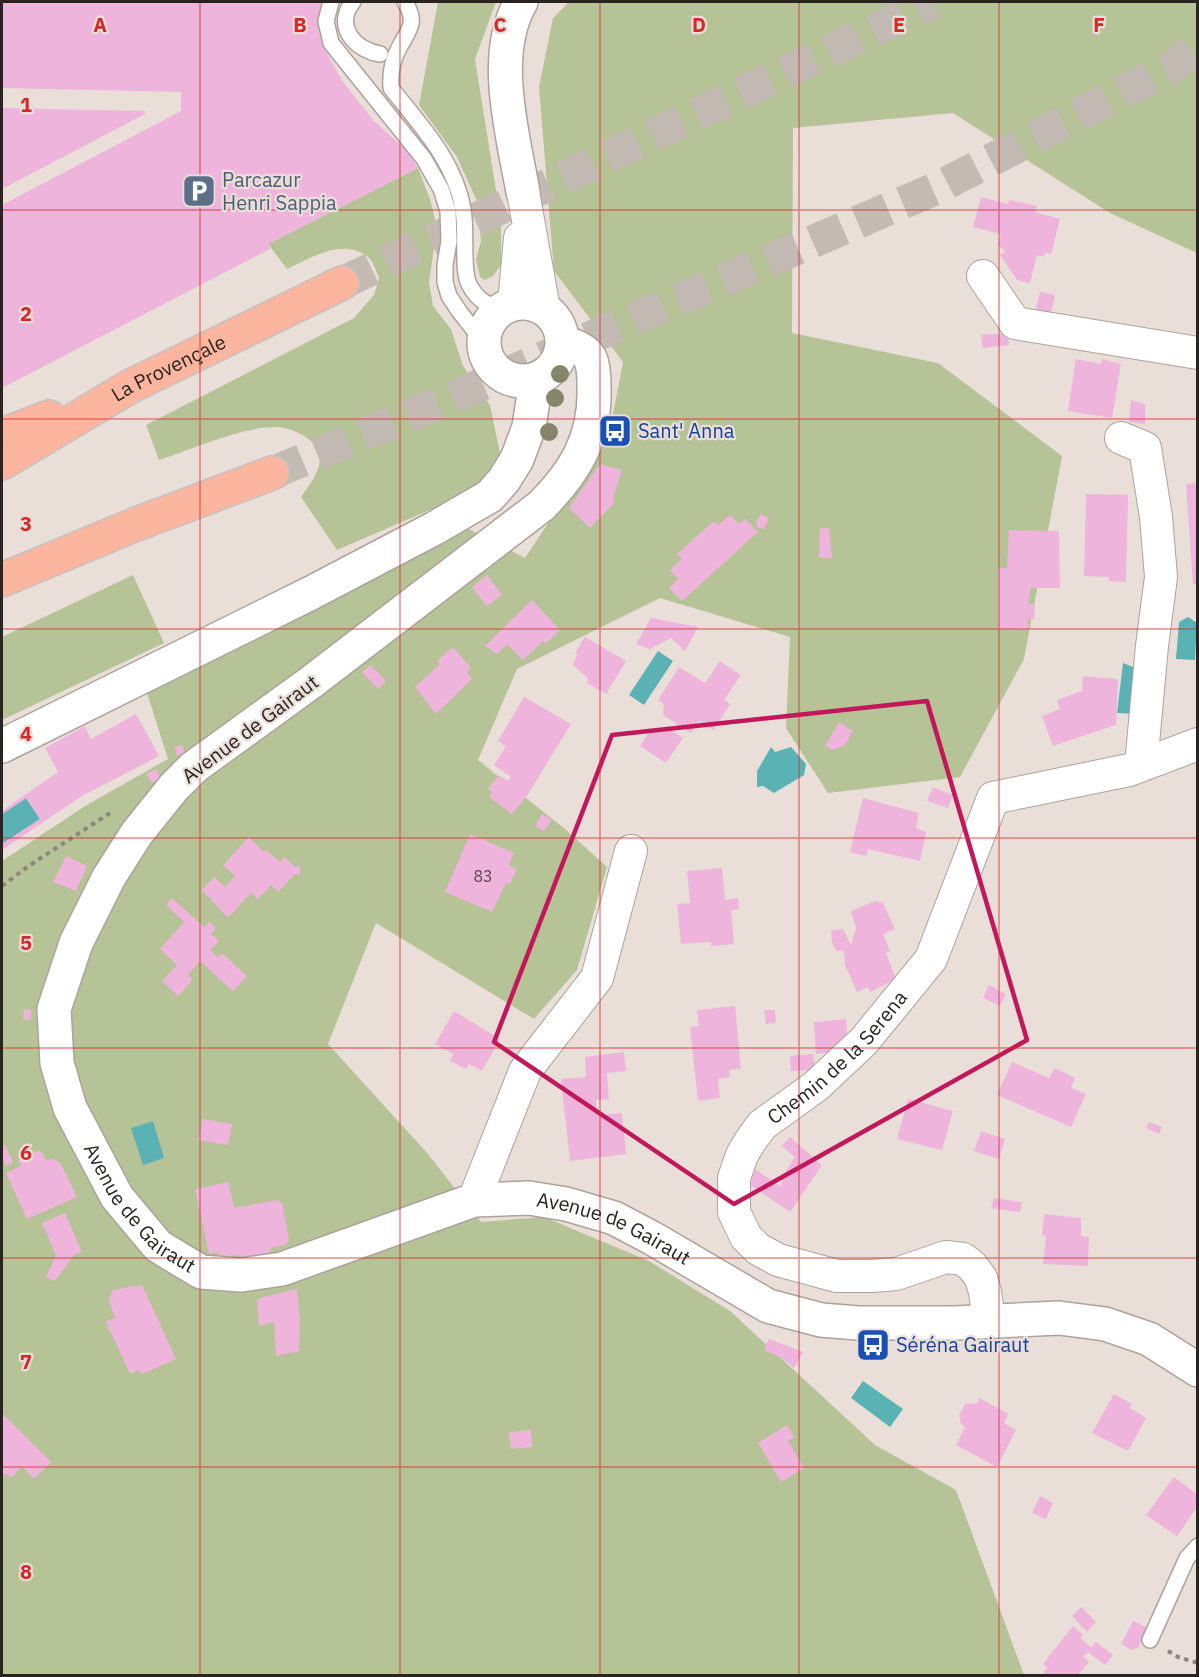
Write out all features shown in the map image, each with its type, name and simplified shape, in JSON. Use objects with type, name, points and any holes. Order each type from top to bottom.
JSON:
[{"type":"highway","name":"La Provençale","points":[[2,463],[129,387],[342,283]]},
{"type":"highway","points":[[2,435],[129,387]]},
{"type":"highway","points":[[2,580],[134,525],[272,473]]},
{"type":"street","points":[[520,308],[523,192],[505,89],[507,43],[521,2]]},
{"type":"street","points":[[983,276],[1015,323],[1197,353]]},
{"type":"street","points":[[520,308],[554,318],[560,329],[561,354],[547,374],[521,379],[497,372],[486,354],[484,343],[489,324],[520,308]]},
{"type":"street","name":"Avenue de Gairaut","points":[[562,342],[580,349],[590,358],[594,389],[593,418],[585,444],[577,465],[560,487],[541,506],[310,683],[194,767],[174,787],[137,833],[109,877],[76,943],[54,1009],[57,1063],[69,1108],[117,1197],[158,1246],[201,1272],[241,1275],[282,1269],[474,1200],[529,1198],[566,1204],[614,1218],[768,1306],[821,1320],[858,1323],[955,1323],[1059,1318],[1105,1324],[1149,1339],[1197,1370]]},
{"type":"street","points":[[2,746],[311,593],[490,496],[504,480],[511,457],[513,425],[521,379]]},
{"type":"street","points":[[1121,438],[1145,448],[1156,517],[1161,577],[1141,765]]},
{"type":"street","name":"Chemin de la Serena","points":[[988,1321],[981,1278],[963,1259],[946,1257],[896,1274],[837,1276],[801,1268],[768,1254],[746,1238],[734,1212],[734,1178],[742,1155],[762,1125],[816,1086],[864,1041],[931,959],[993,798],[1129,770],[1197,744]]},
{"type":"street","points":[[474,1200],[525,1071],[597,978],[631,850]]},
{"type":"lane","points":[[331,2],[326,21],[331,43],[424,159],[441,189],[448,221],[445,282],[449,296],[459,312],[484,343]]},
{"type":"lane","points":[[353,2],[346,17],[351,38],[369,52],[380,54]]},
{"type":"lane","points":[[405,2],[411,18],[410,28],[400,45],[393,66],[390,77],[391,88],[441,152],[457,186],[463,207],[466,233],[468,282],[479,299],[486,305],[520,308]]},
{"type":"lane","points":[[1150,1640],[1187,1558],[1197,1546]]},
{"type":"path","points":[[2,886],[113,811]]},
{"type":"path","points":[[1150,1640],[1178,1657],[1197,1663]]},
{"type":"highlighted area","points":[[927,701],[1027,1040],[734,1204],[494,1042],[612,735]]},
{"type":"green space","points":[[438,2],[496,2],[475,59],[501,222],[501,265],[493,276],[485,280],[480,277],[476,259],[481,241],[477,201],[457,157],[419,105]]},
{"type":"green space","points":[[569,2],[1197,2],[1197,253],[1110,213],[953,113],[793,128],[792,333],[938,363],[1062,456],[1024,659],[960,777],[828,793],[786,728],[790,637],[660,598],[517,669],[478,760],[565,829],[607,867],[577,970],[534,1019],[376,923],[328,1044],[428,1154],[481,1222],[544,1217],[649,1261],[730,1311],[875,1445],[956,1490],[1024,1675],[2,1676],[2,861],[85,806],[168,759],[147,693],[296,610],[459,524],[525,558],[610,430],[623,362],[554,271],[539,87],[553,18]]},
{"type":"green space","points":[[418,168],[430,199],[437,228],[429,282],[433,306],[451,329],[463,366],[490,405],[500,453],[476,490],[337,550],[301,497],[318,470],[320,462],[317,448],[304,436],[278,427],[249,430],[159,460],[146,425],[354,318],[374,295],[379,278],[368,257],[359,251],[338,249],[316,255],[287,269],[268,244]]},
{"type":"green space","points":[[133,575],[164,643],[2,720],[2,637]]},
{"type":"water","points":[[1188,617],[1197,623],[1195,660],[1176,659],[1179,622]]},
{"type":"water","points":[[658,651],[673,661],[644,705],[629,695]]},
{"type":"water","points":[[1123,663],[1138,669],[1136,714],[1117,713]]},
{"type":"water","points":[[771,747],[775,752],[791,747],[806,764],[804,775],[774,793],[763,786],[757,787],[757,771]]},
{"type":"water","points":[[26,798],[40,819],[2,844],[2,814]]},
{"type":"water","points":[[153,1121],[164,1158],[143,1165],[131,1128]]},
{"type":"water","points":[[863,1381],[903,1409],[890,1427],[851,1398]]},
{"type":"building","name":"Parcazur Henri Sappia","points":[[2,2],[322,2],[319,17],[320,33],[324,48],[343,82],[373,120],[405,149],[418,168],[268,244],[270,249],[2,388],[2,205],[181,111],[181,92],[2,88]]},
{"type":"building","points":[[2,108],[145,111],[145,114],[2,189]]},
{"type":"building","points":[[981,197],[1008,204],[1009,200],[1037,206],[1035,212],[1060,219],[1051,254],[1045,252],[1044,257],[1037,255],[1030,283],[1017,280],[1000,255],[1005,252],[998,244],[1001,234],[973,227]]},
{"type":"building","points":[[1040,292],[1055,295],[1049,320],[1034,316]]},
{"type":"building","points":[[1008,333],[1009,345],[983,348],[981,335]]},
{"type":"building","points":[[1076,359],[1101,364],[1102,359],[1121,364],[1112,418],[1068,411]]},
{"type":"building","points":[[1131,400],[1145,404],[1145,424],[1129,422]]},
{"type":"building","points":[[600,464],[622,470],[613,499],[615,502],[590,528],[569,508]]},
{"type":"building","points":[[1197,483],[1197,584],[1193,584],[1186,484]]},
{"type":"building","points":[[1086,494],[1128,495],[1126,582],[1109,581],[1109,577],[1084,576]]},
{"type":"building","points":[[761,514],[769,518],[764,529],[758,528],[756,522]]},
{"type":"building","points":[[730,515],[739,524],[745,519],[758,532],[682,601],[669,588],[678,579],[670,570],[682,559],[677,554],[714,521],[718,525]]},
{"type":"building","points":[[820,528],[829,528],[832,558],[819,558]]},
{"type":"building","points":[[1009,530],[1059,531],[1060,588],[1031,588],[1028,604],[1035,604],[1034,619],[1027,620],[1030,630],[998,629],[998,568],[1007,568]]},
{"type":"building","points":[[487,575],[502,595],[487,606],[472,587]]},
{"type":"building","points":[[532,600],[560,630],[546,643],[543,641],[523,660],[507,644],[497,654],[485,646]]},
{"type":"building","points":[[651,618],[698,627],[685,651],[671,638],[650,649],[636,644]]},
{"type":"building","points":[[585,637],[626,661],[606,694],[587,683],[588,678],[573,665],[577,655],[575,653]]},
{"type":"building","points":[[453,647],[471,668],[467,672],[472,679],[436,714],[415,687],[440,664],[437,661]]},
{"type":"building","points":[[720,661],[741,675],[724,700],[730,704],[714,730],[699,721],[691,733],[663,715],[664,704],[658,700],[679,667],[705,683]]},
{"type":"building","points":[[371,665],[386,681],[378,689],[362,672]]},
{"type":"building","points":[[1083,676],[1118,679],[1116,725],[1053,746],[1042,716],[1060,709],[1057,700],[1082,691]]},
{"type":"building","points":[[524,697],[571,724],[527,796],[512,814],[489,797],[492,793],[488,789],[499,775],[508,781],[511,777],[494,765],[506,746],[498,741]]},
{"type":"building","points":[[136,714],[159,756],[82,796],[2,850],[2,844],[40,819],[26,798],[2,814],[2,811],[58,772],[45,748],[85,726],[91,739]]},
{"type":"building","points":[[839,722],[853,731],[845,745],[833,750],[825,746]]},
{"type":"building","points":[[651,729],[672,731],[683,738],[666,763],[640,746]]},
{"type":"building","points":[[182,745],[185,754],[177,756],[174,748]]},
{"type":"building","points":[[157,769],[160,779],[151,783],[147,773]]},
{"type":"building","points":[[933,787],[953,795],[948,808],[927,801]]},
{"type":"building","points":[[863,798],[919,813],[916,828],[926,832],[920,861],[868,849],[866,856],[850,852]]},
{"type":"building","points":[[542,814],[552,820],[544,831],[535,826]]},
{"type":"building","points":[[470,834],[514,853],[509,865],[517,869],[510,884],[506,883],[492,912],[445,892]]},
{"type":"building","points":[[249,837],[264,852],[266,850],[280,862],[285,857],[295,867],[300,866],[300,874],[295,874],[278,892],[271,885],[258,899],[251,893],[228,918],[202,890],[214,877],[225,887],[235,876],[223,865]]},
{"type":"building","points":[[66,856],[87,866],[76,891],[53,882]]},
{"type":"building","points":[[722,868],[725,900],[738,898],[739,909],[731,910],[734,944],[711,946],[711,942],[681,944],[677,904],[690,903],[687,871]]},
{"type":"building","points":[[172,898],[204,927],[209,922],[216,928],[211,934],[219,941],[210,950],[218,957],[222,953],[247,976],[233,991],[200,961],[188,975],[193,979],[178,996],[162,981],[177,965],[160,949],[184,922],[166,905]]},
{"type":"building","points":[[875,901],[883,903],[895,929],[883,934],[890,951],[886,953],[896,979],[870,992],[868,987],[857,992],[845,965],[844,951],[836,951],[831,931],[843,929],[851,945],[856,928],[851,911]]},
{"type":"building","points":[[989,985],[1006,994],[1000,1006],[983,998]]},
{"type":"building","points":[[735,1006],[741,1069],[729,1070],[730,1077],[718,1079],[720,1098],[698,1101],[690,1027],[699,1026],[697,1010]]},
{"type":"building","points":[[24,1009],[32,1010],[30,1020],[23,1019]]},
{"type":"building","points":[[764,1010],[775,1010],[776,1023],[766,1024]]},
{"type":"building","points":[[454,1011],[500,1039],[482,1071],[469,1064],[466,1069],[450,1061],[453,1054],[435,1044]]},
{"type":"building","points":[[846,1019],[848,1043],[839,1052],[816,1054],[814,1022]]},
{"type":"building","points":[[624,1052],[626,1071],[607,1073],[609,1099],[596,1100],[597,1115],[622,1113],[626,1154],[570,1161],[561,1079],[586,1077],[585,1057]]},
{"type":"building","points":[[813,1054],[815,1070],[791,1071],[790,1056]]},
{"type":"building","points":[[1012,1062],[1049,1078],[1055,1068],[1075,1078],[1071,1088],[1086,1094],[1071,1127],[997,1095]]},
{"type":"building","points":[[908,1099],[953,1111],[942,1150],[897,1139]]},
{"type":"building","points":[[203,1119],[232,1124],[228,1145],[198,1140]]},
{"type":"building","points":[[1149,1122],[1162,1127],[1159,1134],[1146,1128]]},
{"type":"building","points":[[981,1131],[1005,1139],[999,1159],[974,1151]]},
{"type":"building","points":[[790,1137],[822,1165],[790,1212],[750,1185],[755,1169],[780,1186],[783,1181],[781,1179],[795,1157],[782,1146]]},
{"type":"building","points":[[5,1145],[13,1162],[6,1166],[2,1156],[2,1147]]},
{"type":"building","points":[[40,1150],[46,1160],[54,1159],[61,1164],[77,1197],[27,1219],[6,1173],[21,1166],[18,1160]]},
{"type":"building","points":[[228,1182],[234,1208],[277,1200],[282,1203],[289,1239],[286,1245],[271,1248],[271,1252],[241,1258],[240,1255],[220,1257],[218,1252],[209,1254],[195,1189]]},
{"type":"building","points":[[994,1198],[1022,1202],[1020,1212],[991,1208]]},
{"type":"building","points":[[65,1213],[82,1252],[74,1255],[55,1281],[46,1277],[56,1255],[42,1223]]},
{"type":"building","points":[[1044,1214],[1081,1218],[1081,1236],[1089,1237],[1088,1266],[1043,1264],[1046,1236],[1042,1235]]},
{"type":"building","points":[[142,1285],[176,1359],[142,1374],[139,1370],[130,1374],[106,1322],[115,1317],[109,1301],[112,1290]]},
{"type":"building","points":[[297,1289],[300,1321],[299,1351],[276,1356],[274,1322],[259,1326],[257,1300]]},
{"type":"building","points":[[769,1339],[803,1352],[794,1368],[782,1358],[764,1350]]},
{"type":"building","points":[[1114,1394],[1132,1404],[1130,1408],[1146,1418],[1128,1451],[1092,1433]]},
{"type":"building","points":[[980,1398],[1008,1414],[1004,1423],[1016,1430],[997,1467],[956,1445],[965,1427],[961,1424],[959,1415],[965,1404],[977,1403]]},
{"type":"building","points":[[2,1413],[51,1462],[37,1476],[33,1478],[22,1466],[11,1478],[6,1473],[2,1477]]},
{"type":"building","points":[[787,1425],[794,1437],[788,1441],[804,1468],[781,1482],[758,1443]]},
{"type":"building","points":[[531,1430],[532,1447],[511,1449],[509,1432]]},
{"type":"building","points":[[1174,1477],[1197,1494],[1197,1507],[1177,1536],[1146,1515]]},
{"type":"building","points":[[1040,1496],[1053,1503],[1046,1519],[1032,1513]]},
{"type":"building","points":[[1081,1607],[1096,1622],[1087,1632],[1072,1616]]},
{"type":"building","points":[[1133,1621],[1146,1627],[1138,1648],[1132,1650],[1121,1644]]},
{"type":"building","points":[[1073,1626],[1083,1635],[1080,1638],[1091,1647],[1096,1642],[1113,1655],[1105,1665],[1088,1652],[1083,1656],[1089,1662],[1077,1676],[1042,1676],[1047,1668],[1043,1664]]},
{"type":"tunnel","points":[[342,283],[933,2]]},
{"type":"tunnel","points":[[272,473],[937,188],[1169,68],[1198,49]]},
{"type":"place","name":"Parcazur Henri Sappia","points":[[199,191]]},
{"type":"place","name":"Sant' Anna","points":[[615,431]]},
{"type":"place","name":"Séréna Gairaut","points":[[873,1345]]}]
